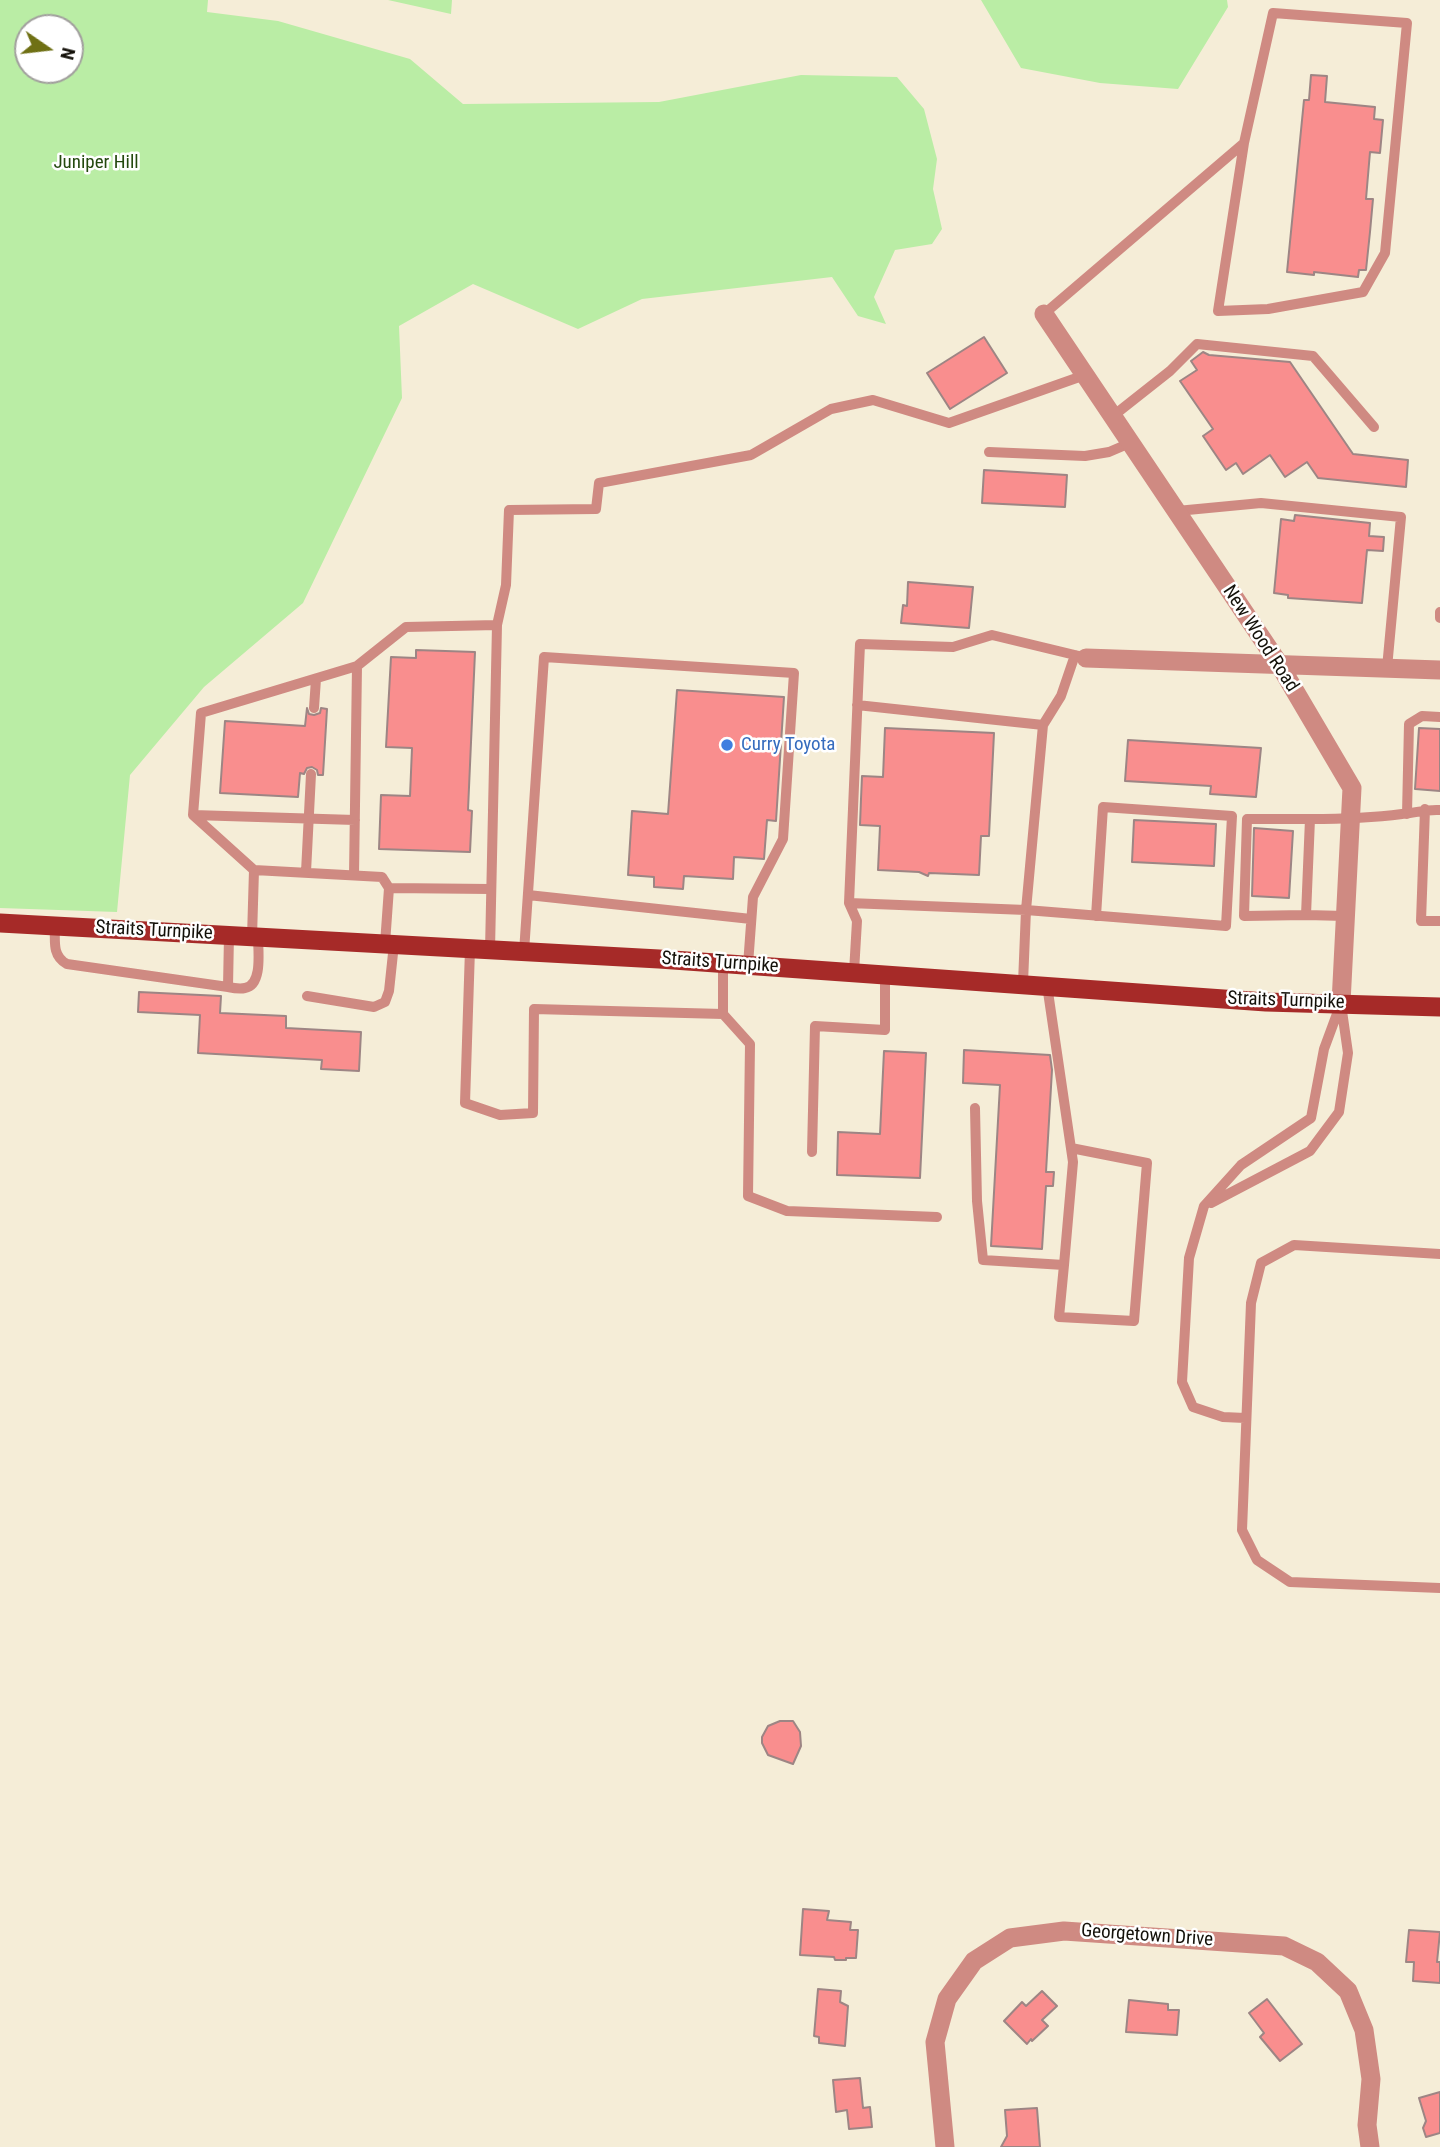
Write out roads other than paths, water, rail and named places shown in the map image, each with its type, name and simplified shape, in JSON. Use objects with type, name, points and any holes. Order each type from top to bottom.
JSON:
[{"type":"main road","name":"Straits Turnpike","points":[[0,923],[723,963],[1266,1002],[1440,1007]]},
{"type":"street","name":"New Wood Road","points":[[1044,314],[1279,664],[1352,788],[1341,1003]]},
{"type":"street","points":[[1080,656],[1440,670]]},
{"type":"street","name":"Georgetown Drive","points":[[946,2147],[935,2042],[947,1999],[974,1961],[1010,1938],[1063,1931],[1284,1946],[1317,1962],[1348,1991],[1364,2030],[1371,2079],[1367,2125],[1370,2147]]},
{"type":"lane","points":[[1044,314],[1244,143],[1273,13],[1407,23],[1385,253],[1363,292],[1268,309],[1218,312],[1244,143]]},
{"type":"lane","points":[[1113,416],[1170,371],[1197,344],[1313,356],[1374,427]]},
{"type":"lane","points":[[490,950],[497,625],[506,585],[509,510],[596,509],[599,483],[751,455],[831,409],[873,400],[949,423],[1085,375]]},
{"type":"lane","points":[[989,452],[1085,456],[1109,452],[1130,443]]},
{"type":"lane","points":[[1176,511],[1261,503],[1401,517],[1387,668]]},
{"type":"lane","points":[[1440,612],[1440,618]]},
{"type":"lane","points":[[193,815],[201,713],[357,666],[406,626],[497,625]]},
{"type":"lane","points":[[854,972],[857,921],[849,903],[860,643],[953,647],[992,635],[1080,656],[1061,696],[1043,725],[1026,910],[1023,984]]},
{"type":"lane","points":[[524,952],[544,657],[794,673],[783,839],[753,897],[748,965]]},
{"type":"lane","points":[[354,875],[357,666]]},
{"type":"lane","points":[[314,708],[316,678]]},
{"type":"lane","points":[[857,705],[1043,725]]},
{"type":"lane","points":[[1407,814],[1409,724],[1422,716],[1440,717]]},
{"type":"lane","points":[[306,873],[311,774]]},
{"type":"lane","points":[[849,903],[1026,910],[1096,916],[1226,926],[1232,816],[1103,807],[1096,916]]},
{"type":"lane","points":[[1425,808],[1421,920],[1440,921]]},
{"type":"lane","points":[[1345,916],[1244,916],[1247,819],[1350,819],[1407,814],[1425,808],[1440,810]]},
{"type":"lane","points":[[193,815],[355,820]]},
{"type":"lane","points":[[193,815],[254,870],[382,877],[389,887],[389,991],[385,1002],[374,1007],[307,996]]},
{"type":"lane","points":[[1306,915],[1310,820]]},
{"type":"lane","points":[[55,926],[55,953],[67,964],[247,988],[253,985],[257,976],[254,870]]},
{"type":"lane","points":[[389,887],[490,889]]},
{"type":"lane","points":[[528,895],[751,919]]},
{"type":"lane","points":[[228,987],[229,936]]},
{"type":"lane","points":[[470,949],[465,1103],[500,1115],[533,1113],[534,1009],[723,1014]]},
{"type":"lane","points":[[723,963],[723,1014],[750,1044],[748,1196],[787,1210],[937,1217]]},
{"type":"lane","points":[[811,1152],[815,1026],[885,1030],[885,974]]},
{"type":"lane","points":[[1047,985],[1073,1162],[1059,1317],[1135,1321],[1147,1163],[1071,1148]]},
{"type":"lane","points":[[1205,1206],[1310,1151],[1339,1112],[1348,1053],[1341,1003]]},
{"type":"lane","points":[[1245,1418],[1223,1417],[1193,1407],[1182,1382],[1189,1258],[1205,1206],[1241,1165],[1311,1118],[1324,1049],[1341,1003]]},
{"type":"lane","points":[[975,1108],[977,1201],[983,1260],[1064,1265]]},
{"type":"lane","points":[[1440,1254],[1294,1245],[1261,1263],[1251,1303],[1242,1530],[1257,1560],[1290,1582],[1440,1588]]},
{"type":"place","name":"Curry Toyota","points":[[727,745]]},
{"type":"park label","name":"Juniper Hill","points":[[96,163]]}]
